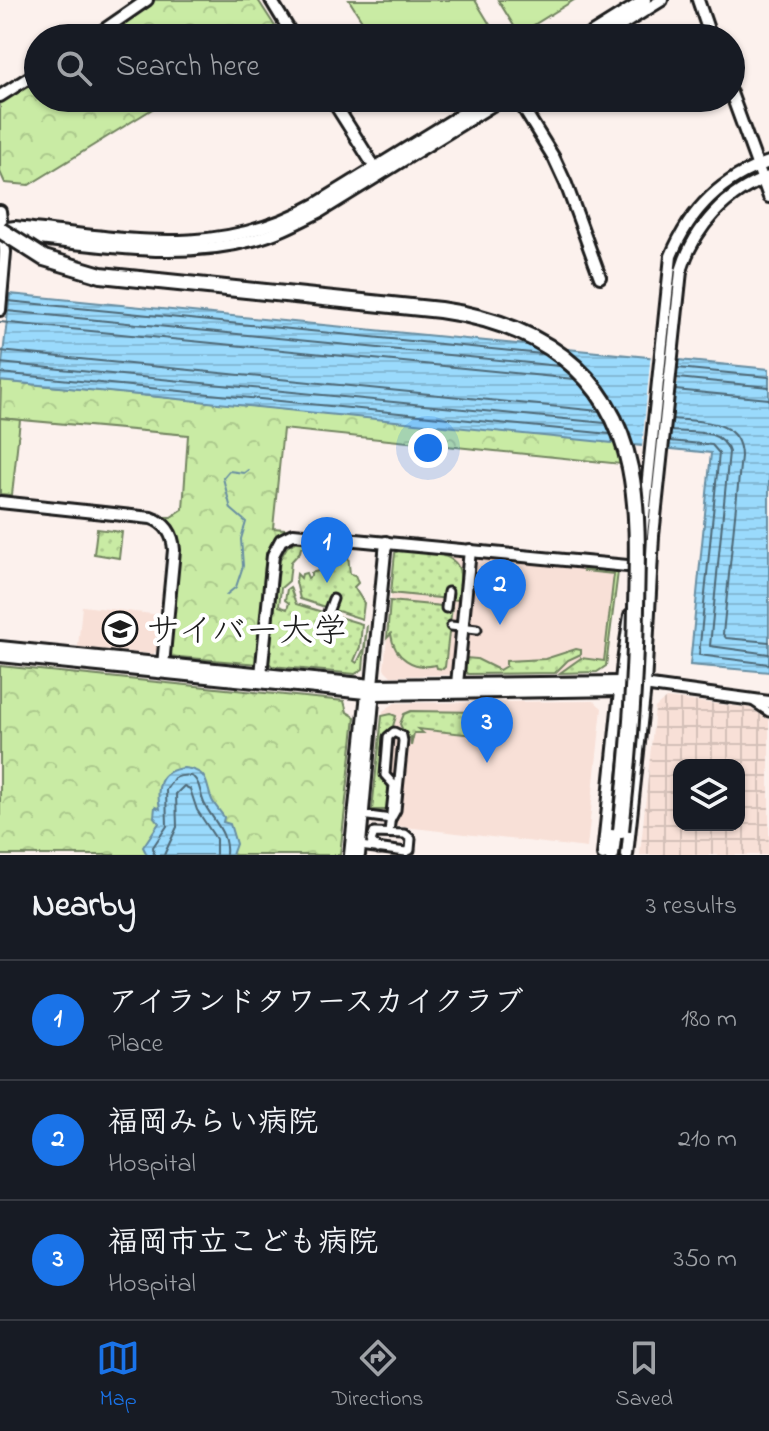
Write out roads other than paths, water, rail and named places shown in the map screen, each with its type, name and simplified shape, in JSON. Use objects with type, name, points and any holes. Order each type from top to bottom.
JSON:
[{"type":"highway","points":[[2,235],[44,258],[101,275],[440,310],[487,318],[538,339],[579,371],[600,395],[615,423],[626,450],[634,490],[636,657],[617,831],[611,855]]},
{"type":"highway","points":[[617,831],[619,855]]},
{"type":"street","points":[[271,0],[286,24]]},
{"type":"street","points":[[606,24],[645,0]]},
{"type":"street","points":[[623,24],[662,0]]},
{"type":"street","points":[[698,0],[706,24]]},
{"type":"street","points":[[110,24],[139,2]]},
{"type":"street","points":[[0,96],[24,81]]},
{"type":"street","points":[[340,112],[378,172]]},
{"type":"street","points":[[378,172],[467,112]]},
{"type":"street","points":[[2,235],[157,250],[198,249],[254,240],[293,225],[480,112]]},
{"type":"street","points":[[526,112],[566,184],[600,277]]},
{"type":"street","points":[[738,112],[757,166],[765,178],[769,197]]},
{"type":"street","points":[[627,855],[645,686],[649,517],[672,297],[671,256],[691,217],[717,189],[769,162]]},
{"type":"street","points":[[672,297],[684,261],[703,226],[719,207],[765,178]]},
{"type":"street","points":[[0,211],[0,310]]},
{"type":"street","points":[[0,502],[151,518],[166,525],[173,539],[174,550],[163,665]]},
{"type":"street","points":[[603,855],[620,686],[649,517]]},
{"type":"street","points":[[261,675],[273,555],[286,536],[305,533],[638,567]]},
{"type":"street","points":[[350,855],[358,815],[386,542]]},
{"type":"street","points":[[457,684],[470,550]]},
{"type":"street","points":[[446,608],[448,592]]},
{"type":"street","points":[[327,615],[333,599]]},
{"type":"street","points":[[451,626],[477,629]]},
{"type":"street","points":[[0,647],[261,675],[371,691],[457,684],[645,686],[769,702]]},
{"type":"street","points":[[0,656],[371,691],[620,686]]},
{"type":"street","points":[[752,701],[769,712]]},
{"type":"street","points":[[389,833],[394,785],[385,772],[388,737],[394,732],[402,736],[401,768],[396,810],[391,819]]},
{"type":"street","points":[[385,772],[393,774],[401,768]]},
{"type":"street","points":[[358,815],[391,819]]},
{"type":"street","points":[[358,815],[359,851],[378,849],[406,852],[412,843],[409,836],[380,832],[371,837],[378,849]]},
{"type":"water","points":[[10,294],[769,369],[769,672],[690,665],[711,453],[0,381]]},
{"type":"water","points":[[184,768],[202,775],[212,800],[224,817],[223,822],[230,824],[236,844],[232,855],[147,855],[143,847],[159,823],[154,817],[155,807],[160,809],[158,794],[161,782],[169,772]]},
{"type":"waterway","points":[[226,595],[236,587],[243,566],[241,539],[246,522],[231,509],[223,478],[229,471],[244,473],[248,470]]},
{"type":"place","name":"アイランドタワースカイクラブ","points":[[327,583]]},
{"type":"place","name":"福岡みらい病院","points":[[500,625]]},
{"type":"place","name":"サイバー大学","points":[[120,629]]},
{"type":"place","name":"福岡市立こども病院","points":[[487,763]]}]
